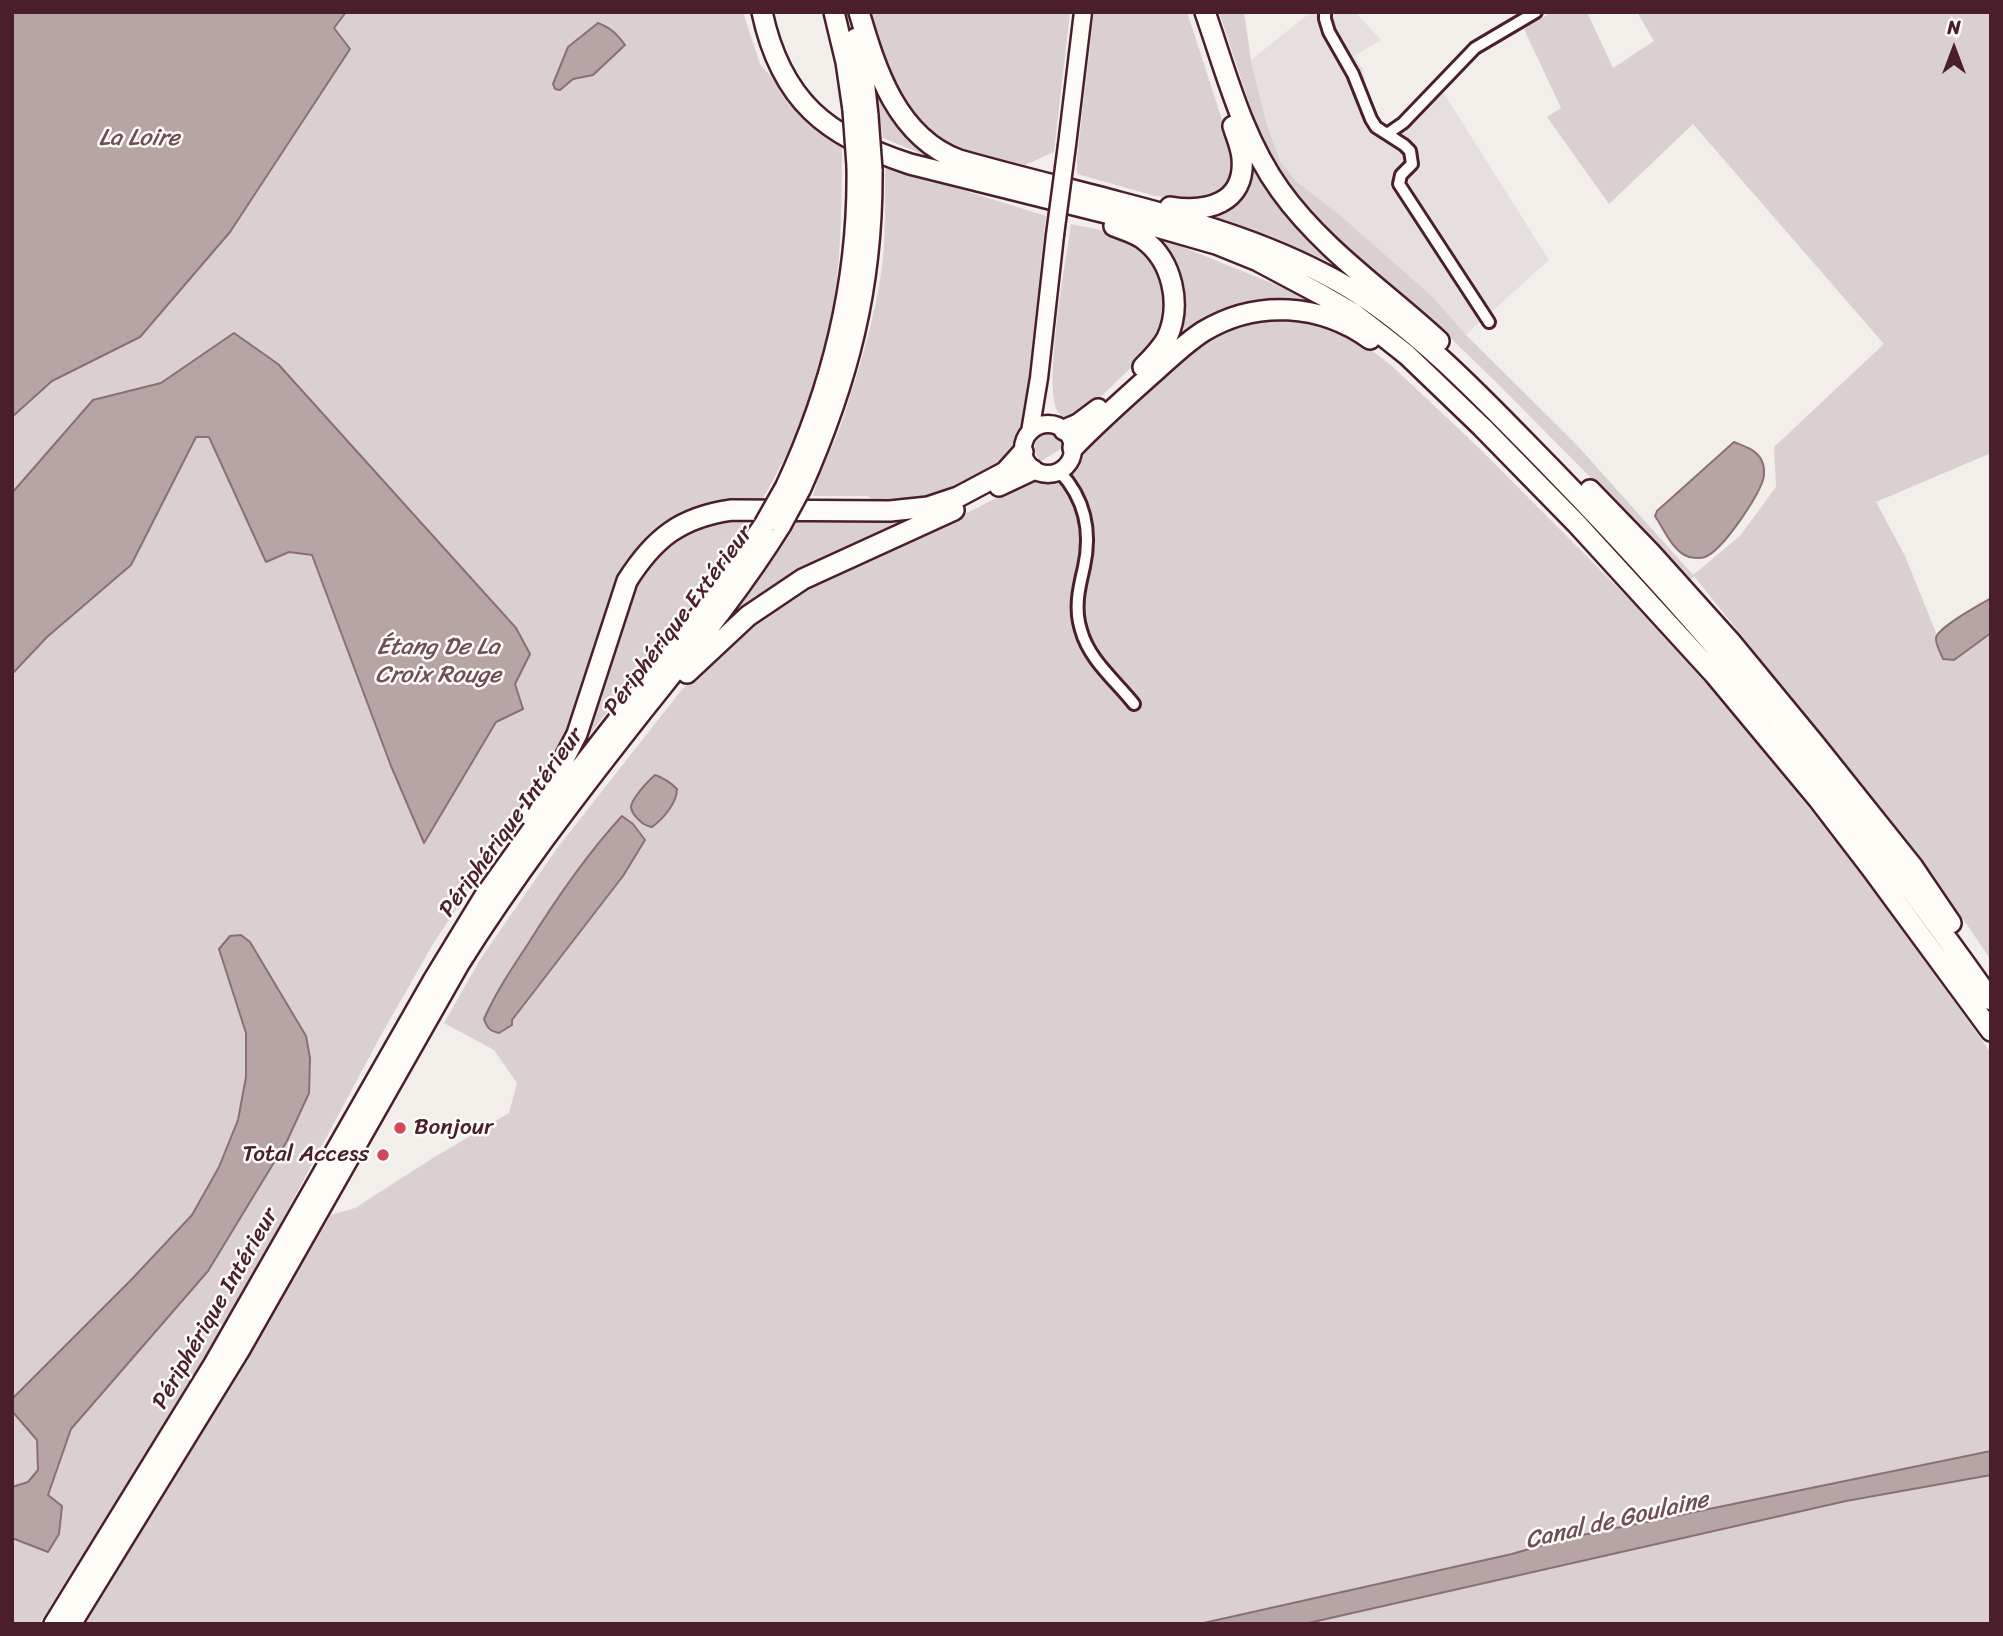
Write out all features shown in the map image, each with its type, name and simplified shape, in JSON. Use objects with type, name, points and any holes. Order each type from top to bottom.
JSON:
[{"type":"highway","points":[[762,12],[771,47],[793,90],[816,116],[859,145],[910,164],[1164,214],[1221,230],[1264,246],[1351,289],[1396,321],[1503,420],[1634,555],[1733,668],[1832,788],[1991,1000]]},
{"type":"highway","points":[[834,12],[861,113]]},
{"type":"highway","points":[[850,12],[864,78],[861,113]]},
{"type":"highway","points":[[859,12],[870,50],[897,108],[919,136],[950,157],[1039,189],[1216,244],[1258,261],[1353,313],[1406,355],[1482,427],[1576,523],[1714,674],[1864,858],[1991,1031]]},
{"type":"highway","points":[[1039,189],[1102,192],[1176,208],[1203,208],[1224,201],[1230,195],[1240,178],[1242,156],[1195,12]]},
{"type":"highway","points":[[1205,12],[1251,139],[1270,176],[1294,208],[1331,246],[1471,370],[1685,591],[1730,641],[1913,867],[1991,982]]},
{"type":"highway","name":"Périphérique Intérieur","points":[[54,1624],[214,1364],[434,979],[502,870],[772,525],[793,488],[833,411],[860,311],[870,245],[861,113]]},
{"type":"highway","points":[[1039,189],[1144,240],[1162,258],[1172,282],[1174,308],[1172,322],[1162,347],[1145,365],[1087,419],[1056,427]]},
{"type":"highway","points":[[1073,449],[1101,418],[1194,338],[1229,319],[1262,310],[1297,310],[1331,318],[1363,334],[1418,378],[1435,383]]},
{"type":"highway","points":[[502,870],[506,852],[562,764],[577,734],[627,581],[641,558],[661,539],[687,522],[709,513],[732,510],[890,511],[928,507],[958,497],[1005,472],[1023,452]]},
{"type":"highway","points":[[622,737],[638,730],[698,661],[748,616],[776,596],[832,564],[967,504],[1033,470]]},
{"type":"highway","name":"Périphérique Extérieur","points":[[71,1624],[239,1351],[495,906],[535,850],[736,592],[772,525]]},
{"type":"main road","points":[[1030,432],[1083,12]]},
{"type":"main road","points":[[1039,377],[1056,427]]},
{"type":"main road","points":[[1041,425],[1056,427],[1069,435],[1073,449],[1070,462],[1060,472],[1046,475],[1028,465],[1023,452],[1025,439],[1041,425]]},
{"type":"street","points":[[1325,12],[1329,32],[1353,74],[1371,119],[1376,127],[1410,151],[1412,164],[1401,174],[1399,184],[1489,322]]},
{"type":"street","points":[[1387,134],[1403,123],[1475,48],[1536,12]]},
{"type":"street","points":[[1060,472],[1080,501],[1087,526],[1087,552],[1077,595],[1081,632],[1094,657],[1134,704]]},
{"type":"shaded area","points":[[346,12],[743,12],[760,64],[817,130],[842,148],[839,260],[830,327],[815,386],[793,441],[765,495],[733,546],[662,644],[587,738],[570,733],[546,782],[433,944],[256,1269],[167,1423],[39,1624],[12,1624],[12,1538],[47,1552],[59,1534],[48,1495],[71,1429],[208,1271],[309,1093],[219,950],[246,1033],[246,1077],[238,1120],[219,1167],[192,1215],[12,1399],[12,674],[47,637],[131,565],[196,437],[209,437],[266,562],[289,552],[312,555],[391,766],[424,843],[496,722],[523,709],[515,684],[529,654],[516,628],[278,364],[234,333],[161,383],[93,400],[12,493],[12,417],[52,381],[140,337],[230,232],[350,49],[334,28]]},
{"type":"shaded area","points":[[869,12],[1070,12],[1054,152],[1025,165],[951,146],[914,116],[888,75]]},
{"type":"shaded area","points":[[1094,12],[1187,12],[1227,135],[1250,154],[1340,263],[1336,265],[1273,237],[1205,216],[1200,201],[1155,196],[1077,174]]},
{"type":"shaded area","points":[[1219,12],[1244,12],[1251,60],[1266,122],[1280,161],[1297,182],[1341,216],[1433,297],[1466,335],[1576,444],[1693,575],[1740,536],[1776,487],[1774,447],[1884,344],[1693,124],[1609,204],[1547,117],[1561,108],[1524,29],[1552,12],[1587,12],[1613,68],[1654,41],[1637,12],[1991,12],[1991,453],[1876,502],[1905,556],[1937,635],[1935,640],[1954,660],[1991,633],[1991,960],[1933,875],[1694,576],[1689,582],[1498,384],[1435,323],[1318,219],[1282,176],[1255,121]]},
{"type":"shaded area","points":[[1311,12],[1355,12],[1381,40],[1354,56],[1363,69],[1369,105],[1381,124],[1405,129],[1443,92],[1549,260],[1466,335],[1433,297],[1341,216],[1297,182],[1280,161],[1266,122],[1251,60]]},
{"type":"shaded area","points":[[874,74],[949,165],[883,138]]},
{"type":"shaded area","points":[[885,166],[1046,216],[1024,418],[1015,447],[1003,463],[938,498],[877,505],[868,496],[813,496],[842,422],[875,306],[883,254]]},
{"type":"shaded area","points":[[1071,224],[1121,234],[1140,244],[1158,237],[1279,286],[1319,306],[1392,366],[1480,449],[1665,635],[1864,876],[1991,1053],[1991,1451],[1563,1539],[1512,1554],[1199,1624],[82,1624],[331,1215],[355,1208],[509,1113],[517,1083],[494,1050],[444,1023],[481,958],[558,847],[680,692],[729,641],[803,588],[975,509],[1032,479],[1056,480],[1077,470],[1085,451],[1093,441],[1166,373],[1146,353],[1079,418],[1065,417],[1059,413],[1054,400],[1054,353]]},
{"type":"shaded area","points":[[1047,433],[1058,436],[1065,446],[1040,462],[1035,445]]},
{"type":"shaded area","points":[[802,515],[914,516],[915,521],[724,627]]},
{"type":"shaded area","points":[[12,1411],[37,1440],[38,1470],[28,1482],[12,1487]]},
{"type":"shaded area","points":[[1991,1475],[1991,1624],[1304,1624],[1846,1501]]},
{"type":"water","name":"La Loire","points":[[12,12],[346,12],[334,28],[350,49],[230,232],[140,337],[52,381],[12,417]]},
{"type":"water","points":[[598,23],[607,27],[625,45],[593,75],[573,79],[560,90],[555,89],[553,84],[568,47]]},
{"type":"water","name":"Étang De La Croix Rouge","points":[[234,333],[278,364],[516,628],[530,654],[515,684],[523,709],[496,722],[424,843],[391,766],[312,555],[289,552],[266,562],[209,437],[196,437],[131,565],[47,637],[12,674],[12,493],[93,400],[161,383]]},
{"type":"water","points":[[1734,442],[1749,448],[1761,459],[1764,475],[1760,488],[1721,545],[1705,557],[1689,557],[1678,550],[1655,516],[1657,511]]},
{"type":"water","points":[[1991,598],[1991,633],[1954,660],[1943,659],[1937,646],[1938,633]]},
{"type":"water","points":[[655,775],[667,780],[677,789],[669,810],[652,827],[645,825],[634,815],[631,804]]},
{"type":"water","points":[[622,816],[633,824],[645,840],[623,876],[512,1020],[512,1025],[499,1033],[491,1030],[484,1019],[504,980],[572,878]]},
{"type":"water","points":[[241,935],[250,942],[306,1036],[310,1058],[309,1093],[287,1141],[208,1271],[71,1429],[48,1495],[62,1506],[59,1534],[48,1552],[12,1538],[12,1487],[28,1482],[38,1470],[37,1440],[12,1411],[12,1399],[192,1215],[219,1167],[238,1120],[246,1077],[246,1033],[219,949],[230,936]]},
{"type":"water","points":[[1991,1451],[1991,1475],[1846,1501],[1304,1624],[1199,1624],[1512,1554],[1563,1539]]},
{"type":"place","name":"Bonjour","points":[[400,1128]]},
{"type":"place","name":"Total Access","points":[[383,1155]]},
{"type":"water label","name":"Canal de Goulaine","points":[[1617,1521]]}]
